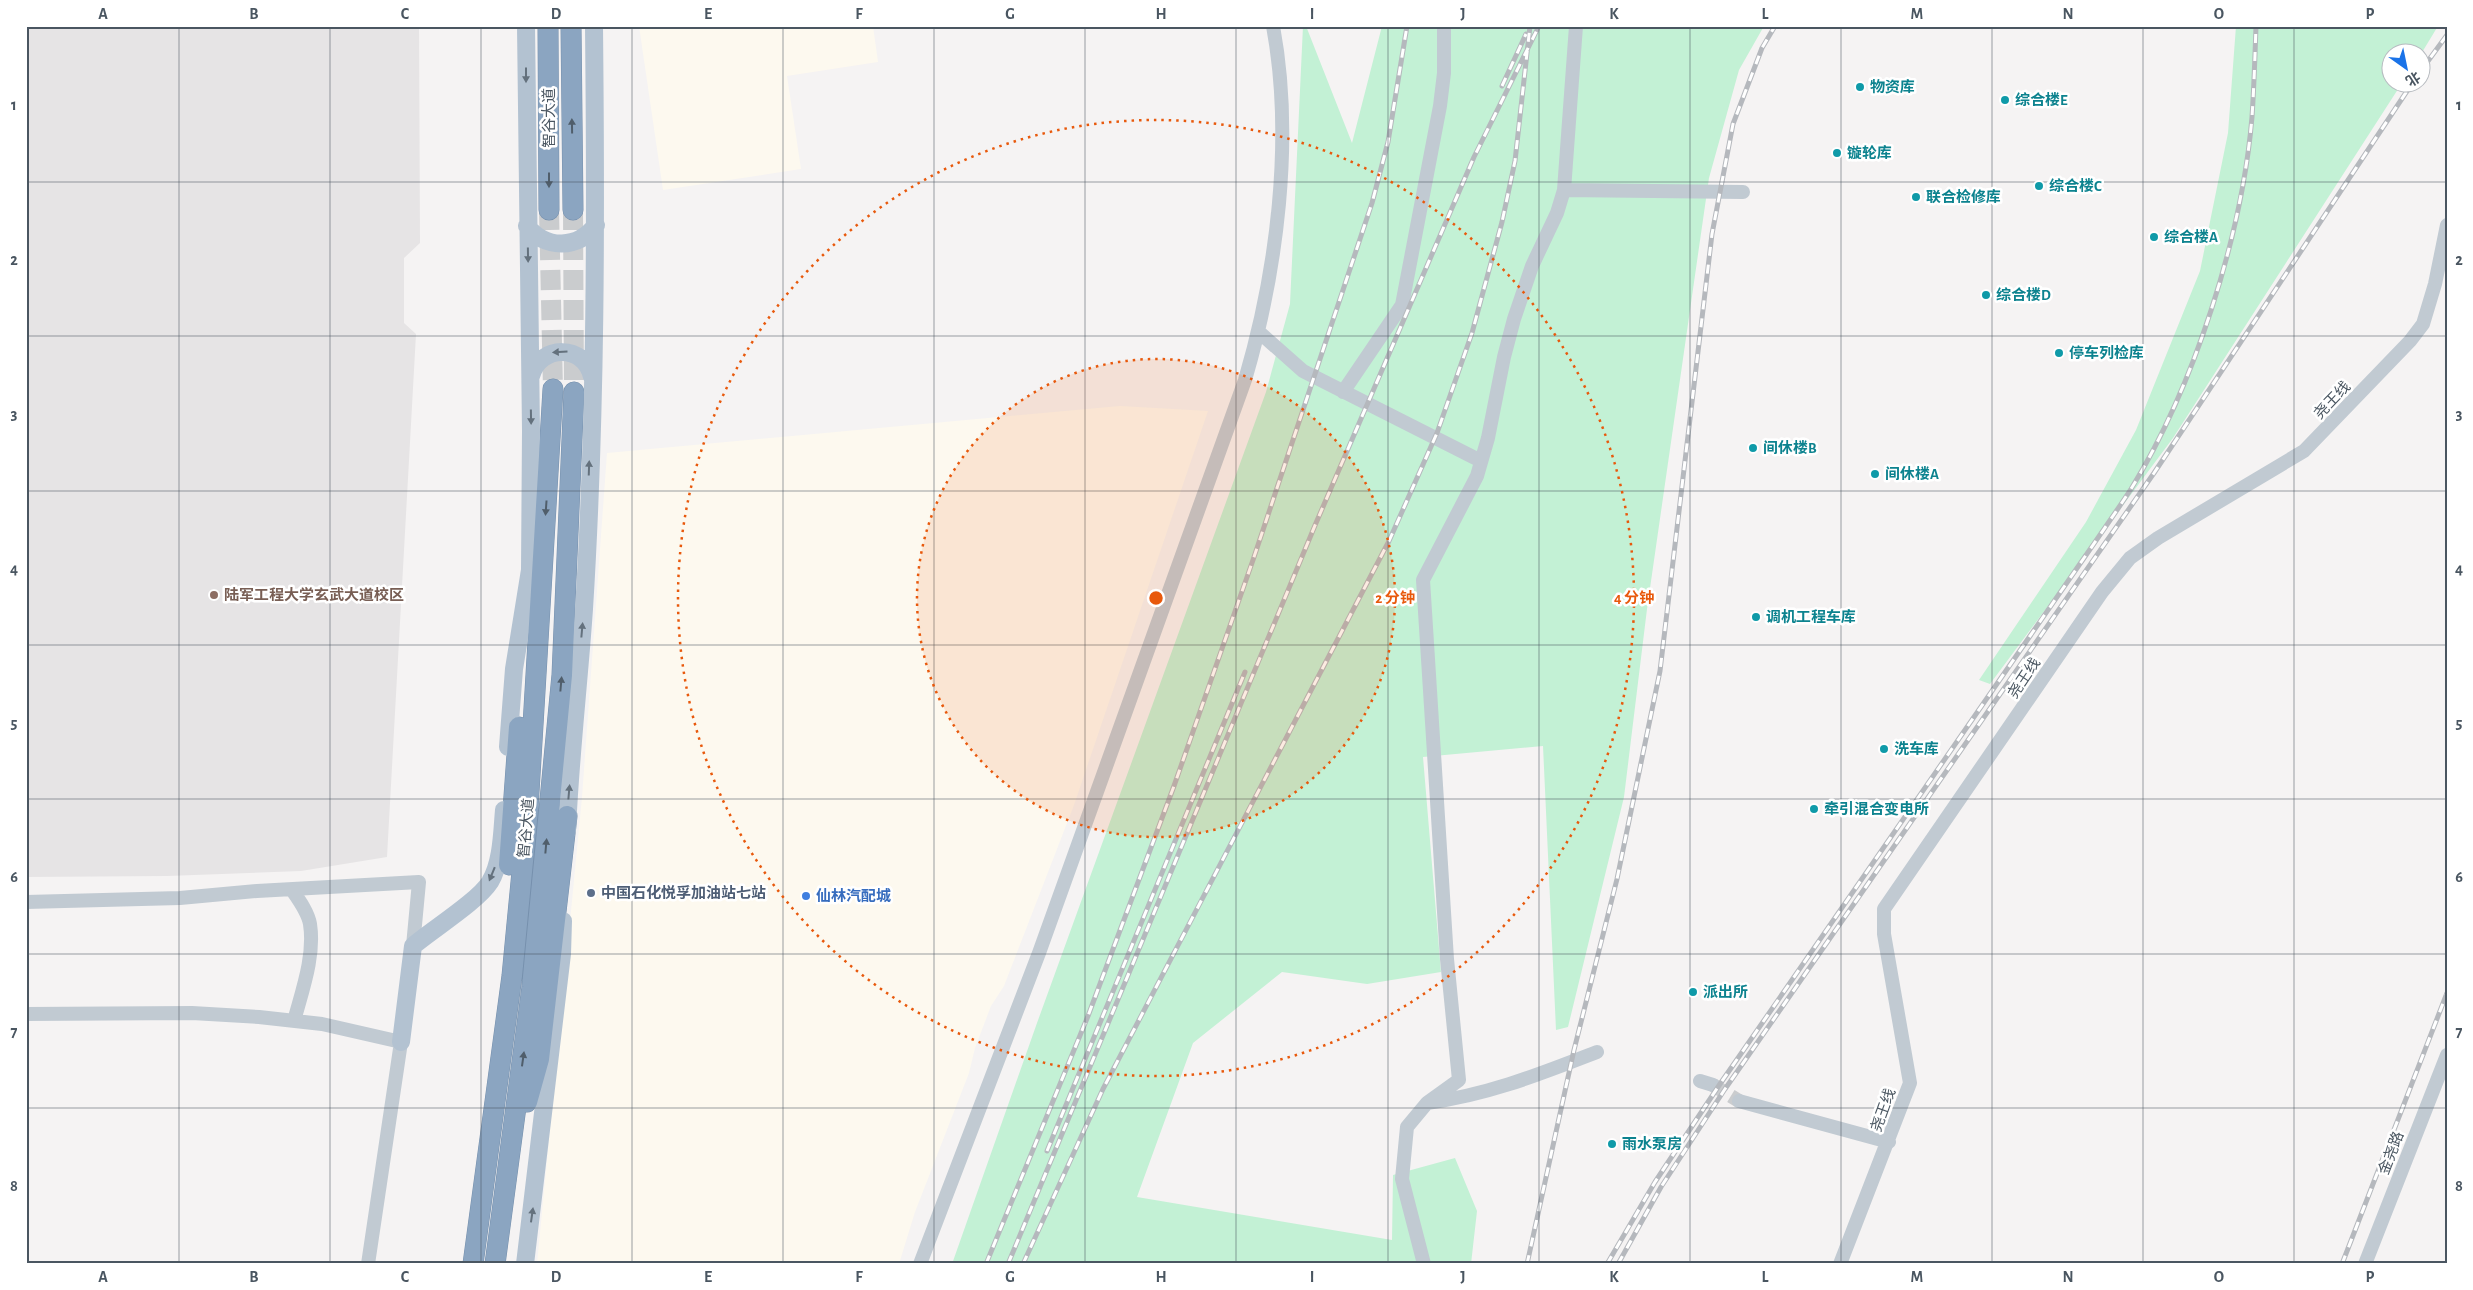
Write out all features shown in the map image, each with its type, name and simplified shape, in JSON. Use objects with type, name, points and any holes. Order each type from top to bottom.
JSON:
[{"type":"highway","name":"智谷大道","points":[[548,26],[549,210]]},
{"type":"highway","name":"智谷大道","points":[[571,26],[573,210]]},
{"type":"highway","name":"智谷大道","points":[[473,1264],[512,976],[528,809],[553,389]]},
{"type":"highway","name":"智谷大道","points":[[495,1264],[532,987],[562,675],[574,392]]},
{"type":"highway","points":[[460,1264],[493,1110],[530,570]]},
{"type":"highway","points":[[505,1264],[508,1174],[539,1059],[567,816]]},
{"type":"main road","points":[[401,1042],[413,946],[479,896],[490,881],[498,859],[514,669],[530,570],[531,389],[527,226],[526,26]]},
{"type":"main road","points":[[525,1264],[562,954],[567,816],[584,608],[596,225],[594,26]]},
{"type":"main road","points":[[527,226],[542,239],[562,244],[585,236],[596,225]]},
{"type":"main road","points":[[531,389],[530,377],[535,365],[544,356],[555,352],[568,352],[580,358],[589,368],[592,380]]},
{"type":"street","points":[[920,1264],[1040,952],[1245,380],[1259,332],[1279,205],[1282,104],[1273,26]]},
{"type":"street","points":[[1343,392],[1402,305],[1440,106],[1444,73],[1444,26]]},
{"type":"street","points":[[1424,1264],[1402,1179],[1407,1127],[1428,1103],[1460,1080],[1447,959],[1423,580],[1463,506],[1482,461],[1514,319],[1532,266],[1557,213],[1564,190],[1576,26]]},
{"type":"street","points":[[1564,190],[1743,192]]},
{"type":"street","name":"尧王线","points":[[1840,1264],[1889,1142],[1910,1082],[1884,934],[1884,909],[2102,592],[2130,558],[2178,526],[2304,452],[2410,341],[2423,324],[2435,284],[2447,225]]},
{"type":"street","points":[[1259,332],[1303,371],[1482,461]]},
{"type":"street","points":[[26,902],[180,898],[419,882],[413,946]]},
{"type":"street","points":[[292,890],[303,906],[310,924],[310,949],[305,981],[294,1021]]},
{"type":"street","points":[[26,1014],[192,1013],[322,1024],[401,1042],[368,1264]]},
{"type":"street","points":[[1428,1103],[1467,1098],[1507,1086],[1597,1052]]},
{"type":"street","name":"金尧路","points":[[2365,1264],[2447,1055]]},
{"type":"street","points":[[1739,1101],[1889,1142]]},
{"type":"shaded area","name":"陆军工程大学玄武大道校区","points":[[26,26],[419,26],[420,243],[404,258],[404,323],[416,334],[387,857],[301,871],[167,876],[26,877]]},
{"type":"shaded area","points":[[639,26],[873,26],[878,62],[787,76],[801,169],[663,190]]},
{"type":"shaded area","name":"仙林汽配城","points":[[1120,406],[1208,411],[1074,805],[1004,986],[991,1006],[975,1048],[969,1073],[915,1212],[899,1264],[537,1264],[582,797],[607,453]]},
{"type":"green space","points":[[1303,26],[1306,26],[1352,143],[1382,26],[1764,26],[1739,70],[1709,178],[1647,609],[1624,797],[1568,1027],[1556,1030],[1543,746],[1423,757],[1441,972],[1367,984],[1282,972],[1193,1043],[1137,1197],[1392,1240],[1393,1175],[1455,1158],[1477,1211],[1471,1264],[952,1264],[1037,1023],[1266,392],[1290,304]]},
{"type":"green space","points":[[2236,26],[2438,26],[2428,42],[2380,42],[2380,92],[2396,92],[2173,438],[1990,684],[1979,680],[2086,522],[2136,430],[2200,271],[2228,133]]},
{"type":"tunnel","points":[[549,210],[553,389]]},
{"type":"tunnel","points":[[573,210],[574,392]]},
{"type":"tunnel","points":[[1713,1085],[1739,1101]]},
{"type":"railway","points":[[986,1264],[1088,1016],[1174,786],[1253,560],[1372,203],[1388,142],[1407,26]]},
{"type":"railway","points":[[1023,1264],[1103,1089],[1389,541],[1437,433],[1472,333],[1502,222],[1515,161],[1530,26]]},
{"type":"railway","points":[[1008,1264],[1316,523],[1474,157],[1539,26]]},
{"type":"railway","points":[[1527,1264],[1574,1050],[1617,879],[1660,671],[1712,234],[1733,124],[1762,48],[1775,26]]},
{"type":"railway","points":[[1607,1264],[1655,1182],[1720,1084],[2108,524],[2154,449],[2175,405],[2194,358],[2226,260],[2238,211],[2247,163],[2252,117],[2256,26]]},
{"type":"railway","points":[[1502,86],[1526,34]]},
{"type":"railway","points":[[2430,58],[2447,35]]},
{"type":"railway","points":[[1618,1264],[1661,1187],[1725,1089],[2154,473],[2406,92]]},
{"type":"railway","points":[[1047,1151],[1245,672]]},
{"type":"railway","points":[[2342,1264],[2447,993]]},
{"type":"place","name":"物资库","points":[[1860,87]]},
{"type":"place","name":"综合楼E","points":[[2005,100]]},
{"type":"place","name":"镟轮库","points":[[1837,153]]},
{"type":"place","name":"综合楼C","points":[[2039,186]]},
{"type":"place","name":"联合检修库","points":[[1916,197]]},
{"type":"place","name":"综合楼A","points":[[2154,237]]},
{"type":"place","name":"综合楼D","points":[[1986,295]]},
{"type":"place","name":"停车列检库","points":[[2059,353]]},
{"type":"place","name":"间休楼B","points":[[1753,448]]},
{"type":"place","name":"间休楼A","points":[[1875,474]]},
{"type":"place","name":"陆军工程大学玄武大道校区","points":[[214,595]]},
{"type":"place","name":"调机工程车库","points":[[1756,617]]},
{"type":"place","name":"洗车库","points":[[1884,749]]},
{"type":"place","name":"牵引混合变电所","points":[[1814,809]]},
{"type":"place","name":"中国石化悦孚加油站七站","points":[[591,893]]},
{"type":"place","name":"仙林汽配城","points":[[806,896]]},
{"type":"place","name":"派出所","points":[[1693,992]]},
{"type":"place","name":"雨水泵房","points":[[1612,1144]]}]
